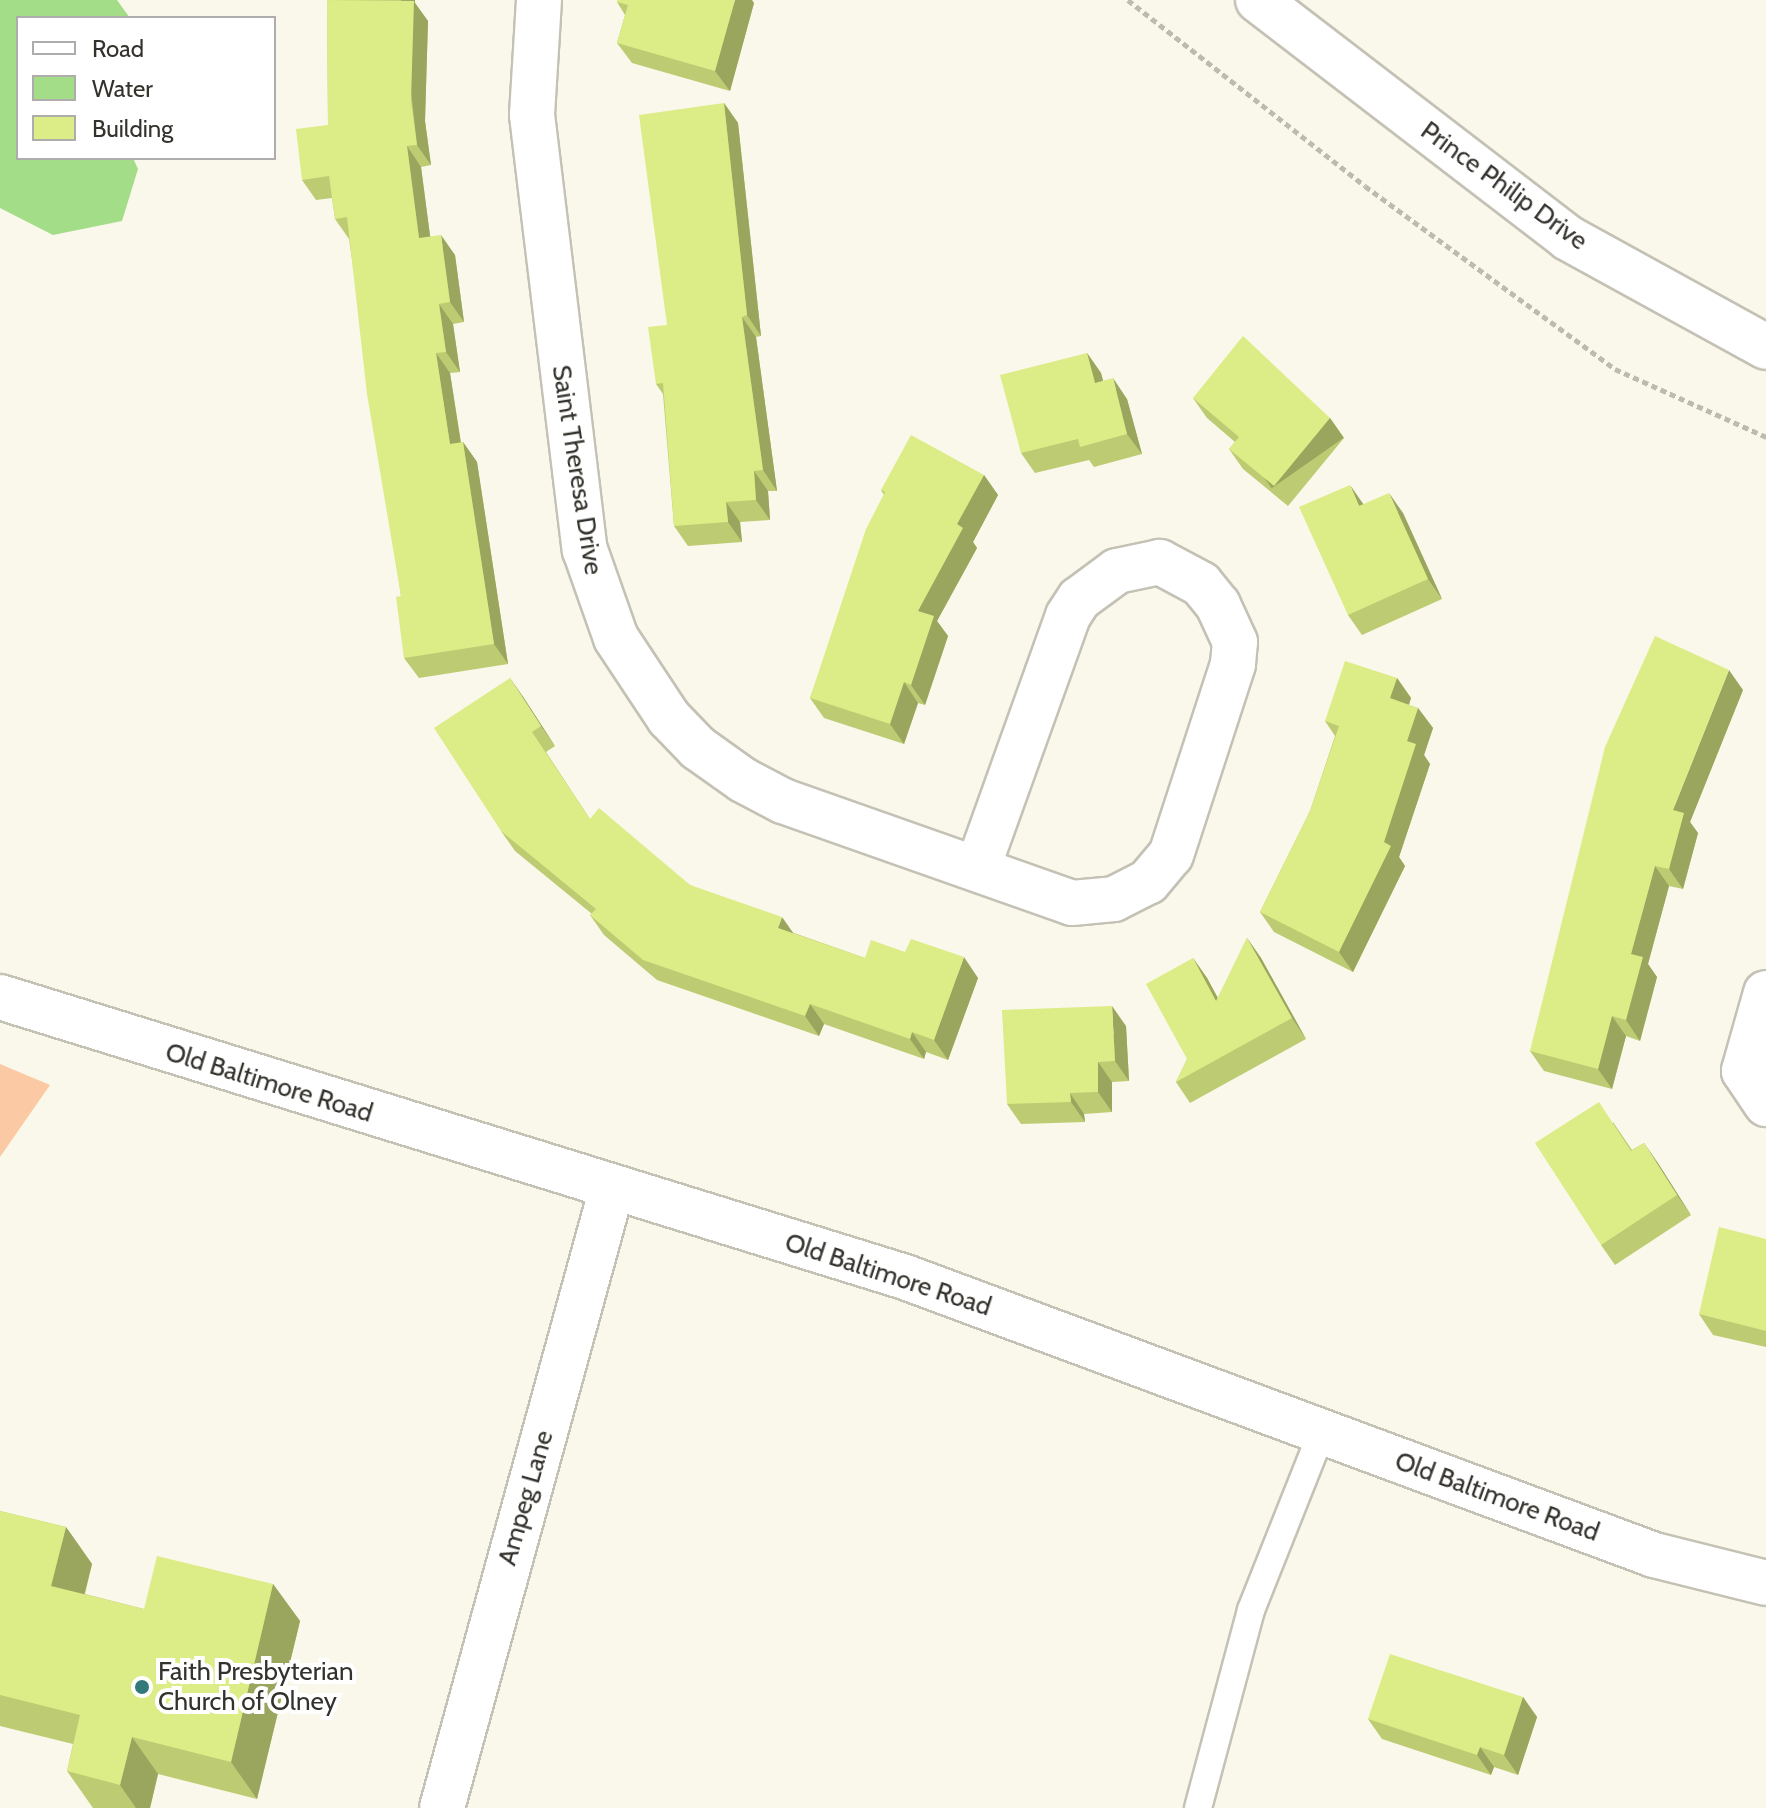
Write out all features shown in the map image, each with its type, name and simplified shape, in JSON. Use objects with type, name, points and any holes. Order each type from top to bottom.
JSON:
[{"type":"street","name":"Saint Theresa Drive","points":[[539,0],[532,115],[574,490],[588,561],[616,638],[669,718],[743,780],[783,801],[978,867],[1072,903],[1130,893],[1163,869],[1233,664],[1235,642],[1229,625],[1201,584],[1160,562],[1138,563],[1098,582],[1079,599],[1068,616],[978,867]]},
{"type":"street","name":"Prince Philip Drive","points":[[1258,0],[1568,238],[1766,347]]},
{"type":"street","points":[[1766,993],[1744,1071],[1766,1104]]},
{"type":"street","name":"Old Baltimore Road","points":[[0,997],[905,1277],[1654,1555],[1766,1583]]},
{"type":"street","name":"Ampeg Lane","points":[[442,1808],[612,1188]]},
{"type":"lane","points":[[1198,1808],[1251,1610],[1322,1432]]},
{"type":"path","points":[[1128,0],[1365,186],[1615,369],[1766,437]]},
{"type":"shaded area","points":[[0,1064],[50,1085],[0,1157]]},
{"type":"water","points":[[0,0],[117,0],[129,16],[16,16],[16,160],[134,160],[138,169],[122,221],[53,235],[0,208]]},
{"type":"building","points":[[327,0],[414,1],[411,100],[417,145],[407,146],[419,238],[441,235],[450,302],[439,304],[446,352],[436,353],[450,444],[463,442],[494,644],[404,658],[396,597],[401,596],[367,394],[347,217],[335,219],[329,176],[302,180],[296,129],[328,125]]},
{"type":"building","points":[[617,0],[735,0],[715,71],[617,43],[628,5]]},
{"type":"building","points":[[724,103],[747,315],[742,317],[763,470],[754,471],[756,500],[726,502],[728,522],[674,526],[663,383],[656,384],[648,327],[667,325],[639,115]]},
{"type":"building","points":[[1243,336],[1330,418],[1274,486],[1229,449],[1239,437],[1193,398]]},
{"type":"building","points":[[1087,353],[1095,383],[1113,378],[1127,434],[1080,447],[1078,439],[1021,453],[1000,375]]},
{"type":"building","points":[[911,435],[984,475],[957,524],[963,528],[918,611],[934,616],[911,685],[904,682],[890,724],[810,698],[866,529],[885,492],[881,490]]},
{"type":"building","points":[[1350,485],[1359,506],[1389,493],[1428,579],[1348,615],[1299,507]]},
{"type":"building","points":[[1655,636],[1729,670],[1673,810],[1684,813],[1669,869],[1655,866],[1631,954],[1643,957],[1626,1020],[1612,1016],[1598,1069],[1530,1051],[1605,747]]},
{"type":"building","points":[[1345,661],[1397,678],[1390,698],[1418,708],[1407,741],[1416,744],[1384,842],[1391,846],[1339,952],[1260,912],[1310,811],[1339,726],[1325,721]]},
{"type":"building","points":[[510,678],[541,726],[532,732],[590,819],[599,808],[690,885],[782,917],[778,928],[865,958],[871,940],[905,952],[911,939],[964,957],[934,1040],[912,1032],[910,1039],[810,1004],[805,1016],[643,960],[590,915],[596,909],[501,831],[434,728]]},
{"type":"building","points":[[1247,938],[1292,1018],[1176,1082],[1187,1059],[1146,984],[1193,958],[1216,1001]]},
{"type":"building","points":[[1112,1006],[1115,1061],[1098,1062],[1098,1092],[1070,1093],[1071,1102],[1007,1104],[1002,1010]]},
{"type":"building","points":[[1599,1102],[1631,1151],[1644,1143],[1677,1195],[1601,1245],[1535,1143]]},
{"type":"building","points":[[1719,1227],[1766,1239],[1766,1331],[1699,1314]]},
{"type":"building","name":"Faith Presbyterian Church of Olney","points":[[0,1511],[66,1527],[51,1586],[144,1609],[157,1556],[273,1584],[231,1762],[132,1737],[120,1785],[67,1771],[80,1715],[0,1695]]},
{"type":"building","points":[[1390,1654],[1523,1697],[1504,1755],[1480,1747],[1477,1755],[1368,1719]]},
{"type":"place","name":"Faith Presbyterian Church of Olney","points":[[142,1687]]}]
